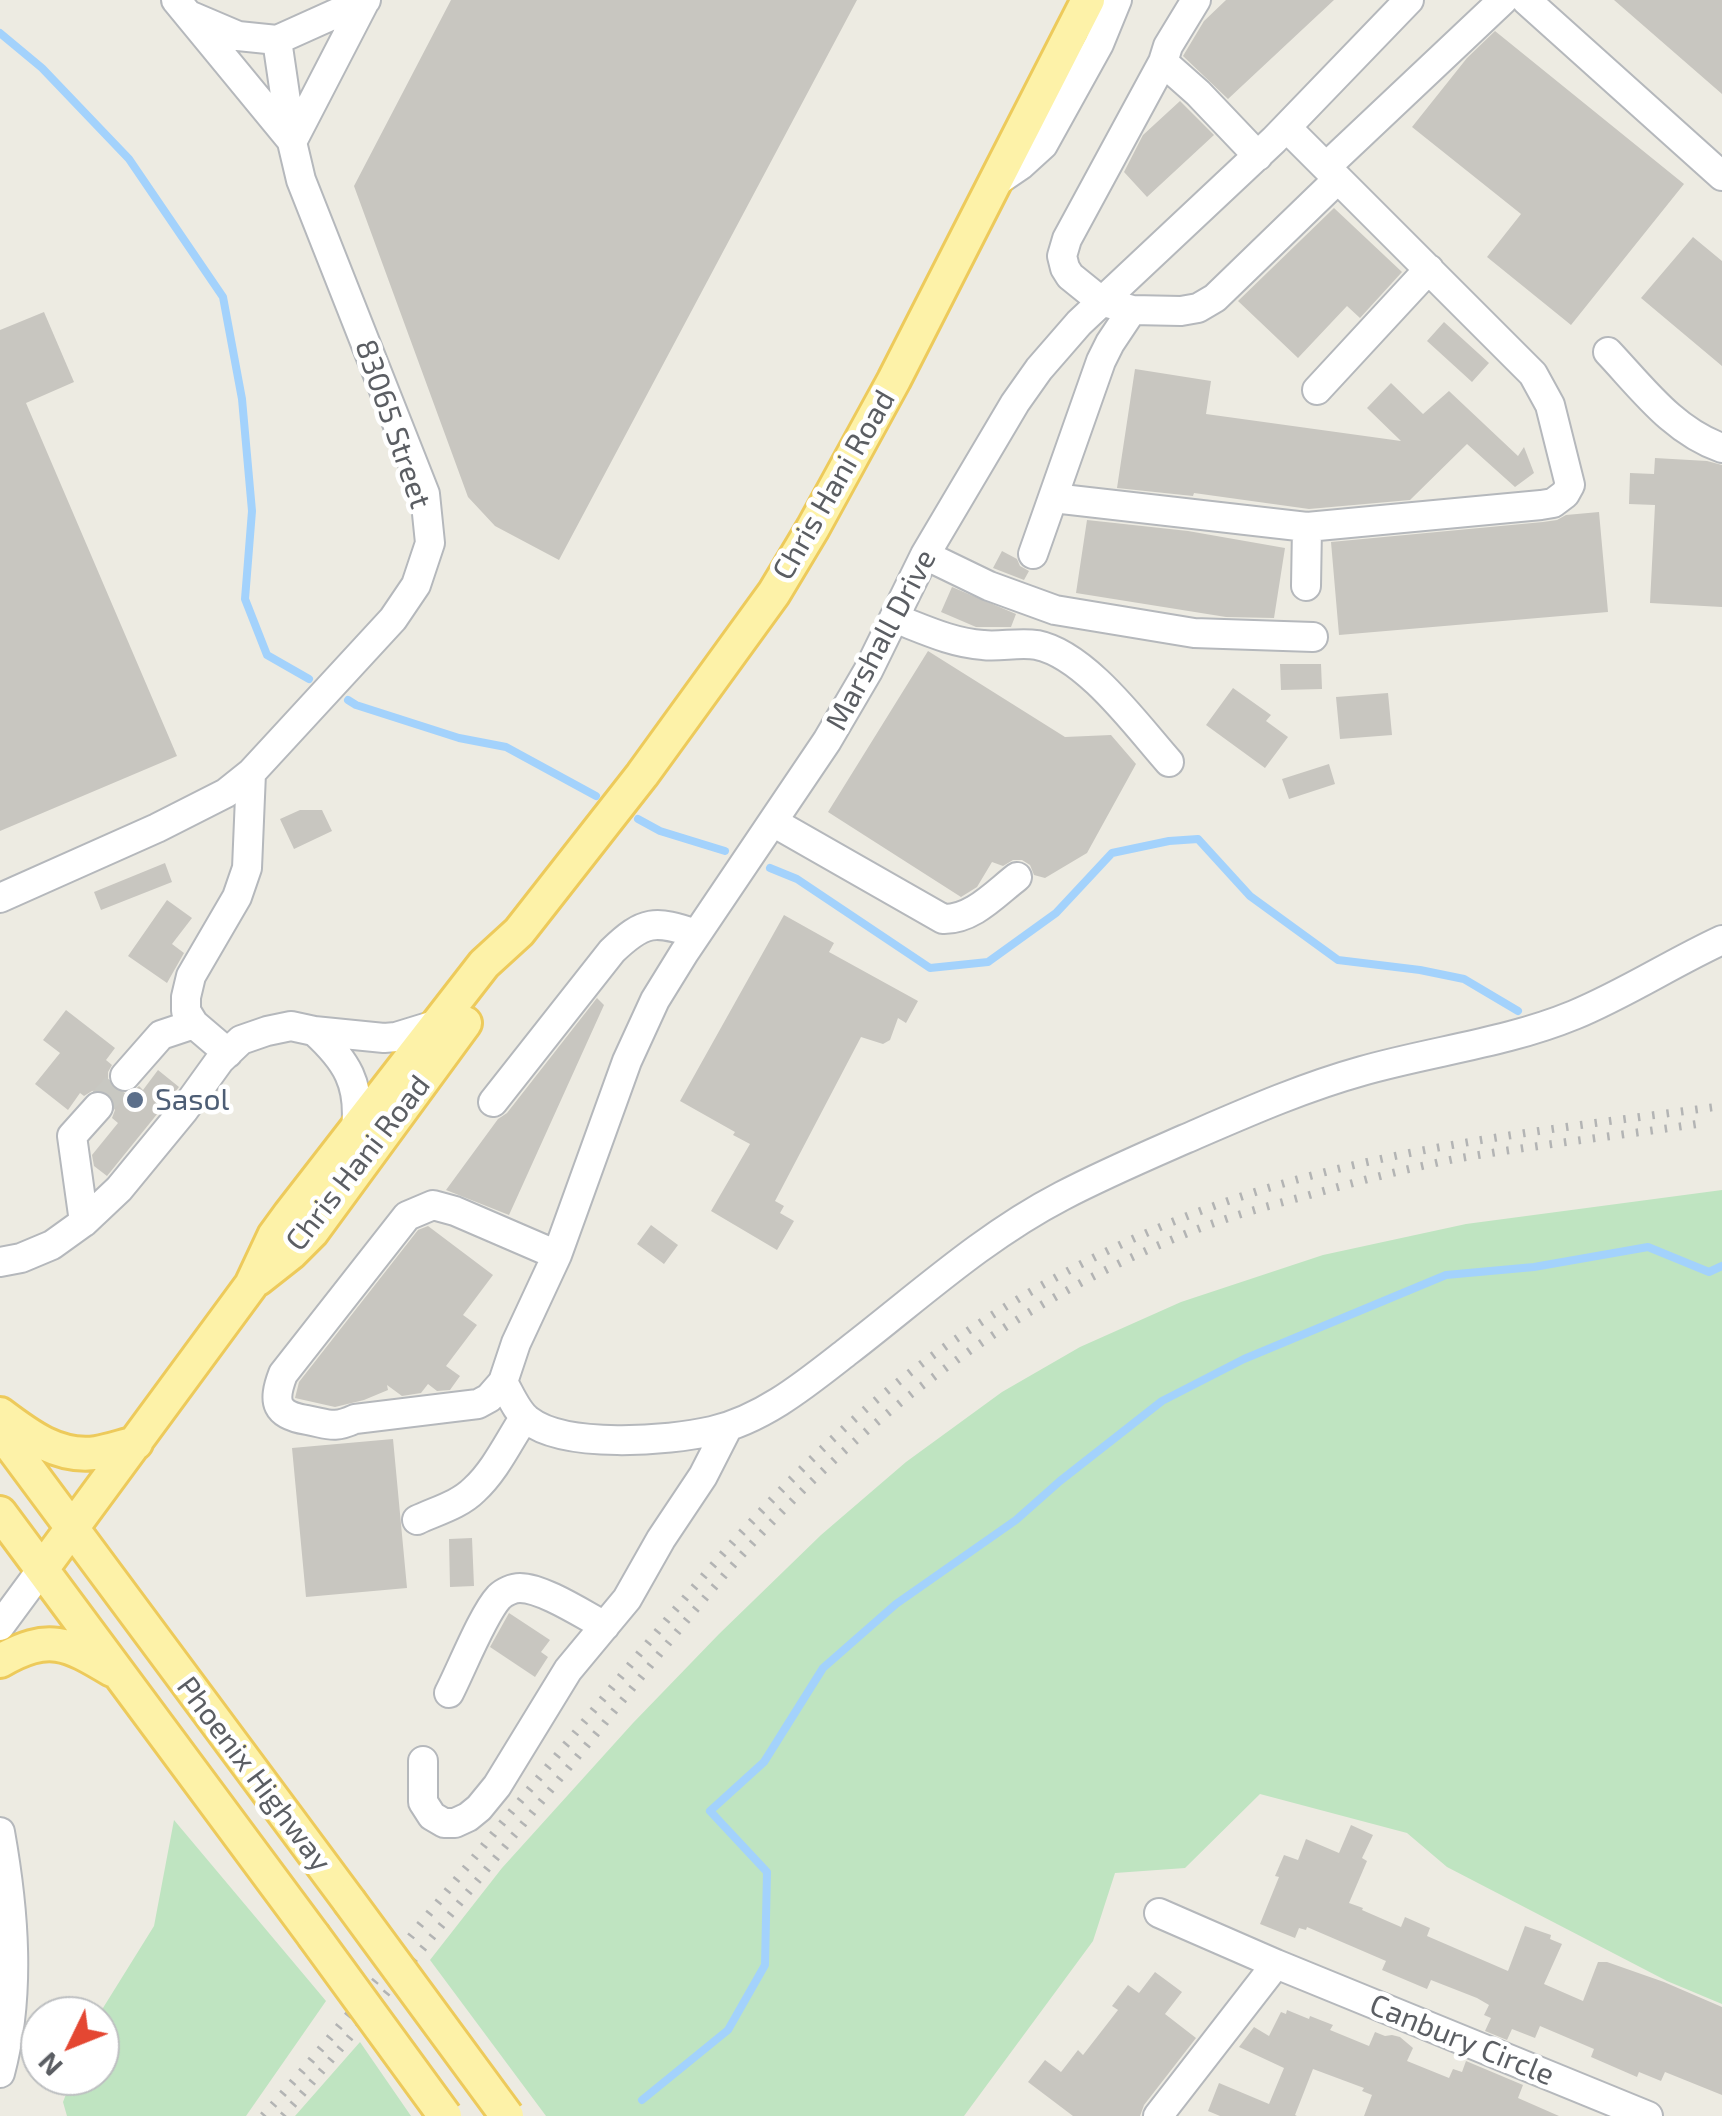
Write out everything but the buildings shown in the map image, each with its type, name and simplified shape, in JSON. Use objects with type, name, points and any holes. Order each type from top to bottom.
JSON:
[{"type":"main road","name":"Chris Hani Road","points":[[42,1569],[251,1285],[274,1236],[484,964],[519,932],[642,775],[774,592],[856,452],[1088,0]]},
{"type":"main road","name":"Chris Hani Road","points":[[251,1285],[312,1232],[499,976],[519,932]]},
{"type":"main road","points":[[0,1414],[35,1440],[74,1453],[96,1453],[136,1442]]},
{"type":"main road","name":"Phoenix Highway","points":[[0,1432],[507,2116]]},
{"type":"main road","name":"Phoenix Highway","points":[[0,1513],[446,2116]]},
{"type":"main road","points":[[0,1661],[47,1642],[84,1653],[120,1675]]},
{"type":"street","points":[[277,40],[366,0]]},
{"type":"street","points":[[292,142],[366,0]]},
{"type":"street","points":[[996,182],[1043,145],[1099,44],[1117,0]]},
{"type":"street","points":[[1196,0],[1168,46],[1164,62],[1067,239],[1062,256],[1070,276],[1101,301],[1132,310],[1181,311],[1198,308],[1215,298],[1332,173],[1504,0]]},
{"type":"street","name":"Marshall Drive","points":[[504,1382],[516,1343],[557,1255],[626,1060],[655,1000],[827,740],[868,671],[925,555],[1015,402],[1101,301],[1287,128],[1409,0]]},
{"type":"street","points":[[1526,0],[1722,176]]},
{"type":"street","name":"83065 Street","points":[[0,898],[158,828],[226,792],[251,774],[393,619],[416,585],[430,543],[424,494],[301,180],[277,40],[238,36],[184,8]]},
{"type":"street","name":"83065 Street","points":[[184,8],[292,142]]},
{"type":"street","points":[[1164,62],[1258,156]]},
{"type":"street","points":[[1053,498],[1307,527],[1541,505],[1565,494],[1570,485],[1550,405],[1533,374],[1287,128]]},
{"type":"street","points":[[1318,390],[1430,269]]},
{"type":"street","points":[[1033,554],[1101,360],[1132,310]]},
{"type":"street","points":[[1608,352],[1672,420],[1722,448]]},
{"type":"street","points":[[1306,586],[1307,527]]},
{"type":"street","points":[[925,555],[989,586],[1055,610],[1194,633],[1313,637]]},
{"type":"street","points":[[894,618],[956,641],[1038,646],[1065,658],[1095,678],[1169,762]]},
{"type":"street","points":[[228,1053],[186,1012],[190,976],[237,897],[246,868],[251,774]]},
{"type":"street","points":[[773,822],[944,919],[958,919],[970,913],[1016,877]]},
{"type":"street","points":[[493,1102],[632,931],[660,924],[696,934]]},
{"type":"street","points":[[557,1255],[432,1205],[407,1216],[283,1374],[277,1403],[283,1412],[296,1418],[336,1427],[355,1419],[478,1404],[504,1382],[524,1418],[542,1429],[574,1437],[642,1441],[711,1432],[762,1413],[968,1254],[1006,1228],[1115,1169],[1258,1107],[1360,1072],[1512,1036],[1572,1016],[1722,940]]},
{"type":"street","points":[[125,1076],[161,1035],[194,1024]]},
{"type":"street","points":[[0,1262],[52,1246],[84,1222],[118,1189],[220,1060],[241,1040],[291,1026],[362,1037],[396,1037],[436,1025]]},
{"type":"street","points":[[314,1031],[336,1052],[356,1090],[356,1130]]},
{"type":"street","points":[[84,1222],[72,1136],[98,1108]]},
{"type":"street","points":[[417,1520],[458,1502],[474,1490],[524,1418]]},
{"type":"street","points":[[423,1761],[423,1802],[432,1816],[444,1823],[468,1817],[496,1786],[568,1670],[628,1600],[661,1539],[703,1476],[728,1426]]},
{"type":"street","name":"Chris Hani Road","points":[[0,1626],[42,1569]]},
{"type":"street","points":[[449,1694],[489,1612],[501,1595],[510,1591],[522,1588],[539,1592],[605,1626]]},
{"type":"street","points":[[0,1832],[14,1953],[10,2018],[0,2073]]},
{"type":"street","name":"Canbury Circle","points":[[1159,1913],[1648,2116]]},
{"type":"street","points":[[1158,2116],[1276,1964]]},
{"type":"green space","points":[[1722,1190],[1722,2004],[1667,1981],[1447,1867],[1407,1833],[1260,1794],[1185,1868],[1115,1873],[1093,1941],[964,2116],[546,2116],[430,1960],[502,1868],[719,1634],[821,1535],[906,1462],[1002,1392],[1080,1347],[1181,1302],[1323,1255],[1466,1224]]},
{"type":"green space","points":[[174,1820],[326,2001],[246,2116],[67,2116],[65,2096],[120,2096],[120,1996],[110,1996],[154,1926]]},
{"type":"green space","points":[[360,2042],[411,2116],[295,2116]]},
{"type":"waterway","points":[[0,33],[42,68],[129,159],[223,297],[242,399],[252,511],[245,599],[267,655],[309,679]]},
{"type":"waterway","points":[[348,700],[459,738],[506,747],[596,796]]},
{"type":"waterway","points":[[638,819],[660,831],[725,851]]},
{"type":"waterway","points":[[770,868],[797,879],[930,968],[988,962],[1056,913],[1112,853],[1198,839],[1250,896],[1338,960],[1464,979],[1518,1011]]},
{"type":"waterway","points":[[642,2100],[728,2030],[765,1965],[767,1872],[710,1811],[764,1762],[823,1668],[896,1604],[1016,1520],[1162,1401],[1244,1359],[1446,1275],[1534,1267],[1648,1247],[1709,1272],[1722,1266]]},
{"type":"tunnel","points":[[98,1107],[125,1076]]},
{"type":"railway","points":[[263,2116],[745,1529],[845,1427],[955,1340],[1034,1290],[1118,1246],[1203,1210],[1266,1189],[1394,1156],[1459,1144],[1722,1106]]},
{"type":"railway","points":[[283,2116],[735,1563],[855,1441],[959,1358],[1072,1288],[1131,1258],[1235,1216],[1455,1159],[1697,1124]]},
{"type":"place","name":"Sasol","points":[[135,1100]]}]
